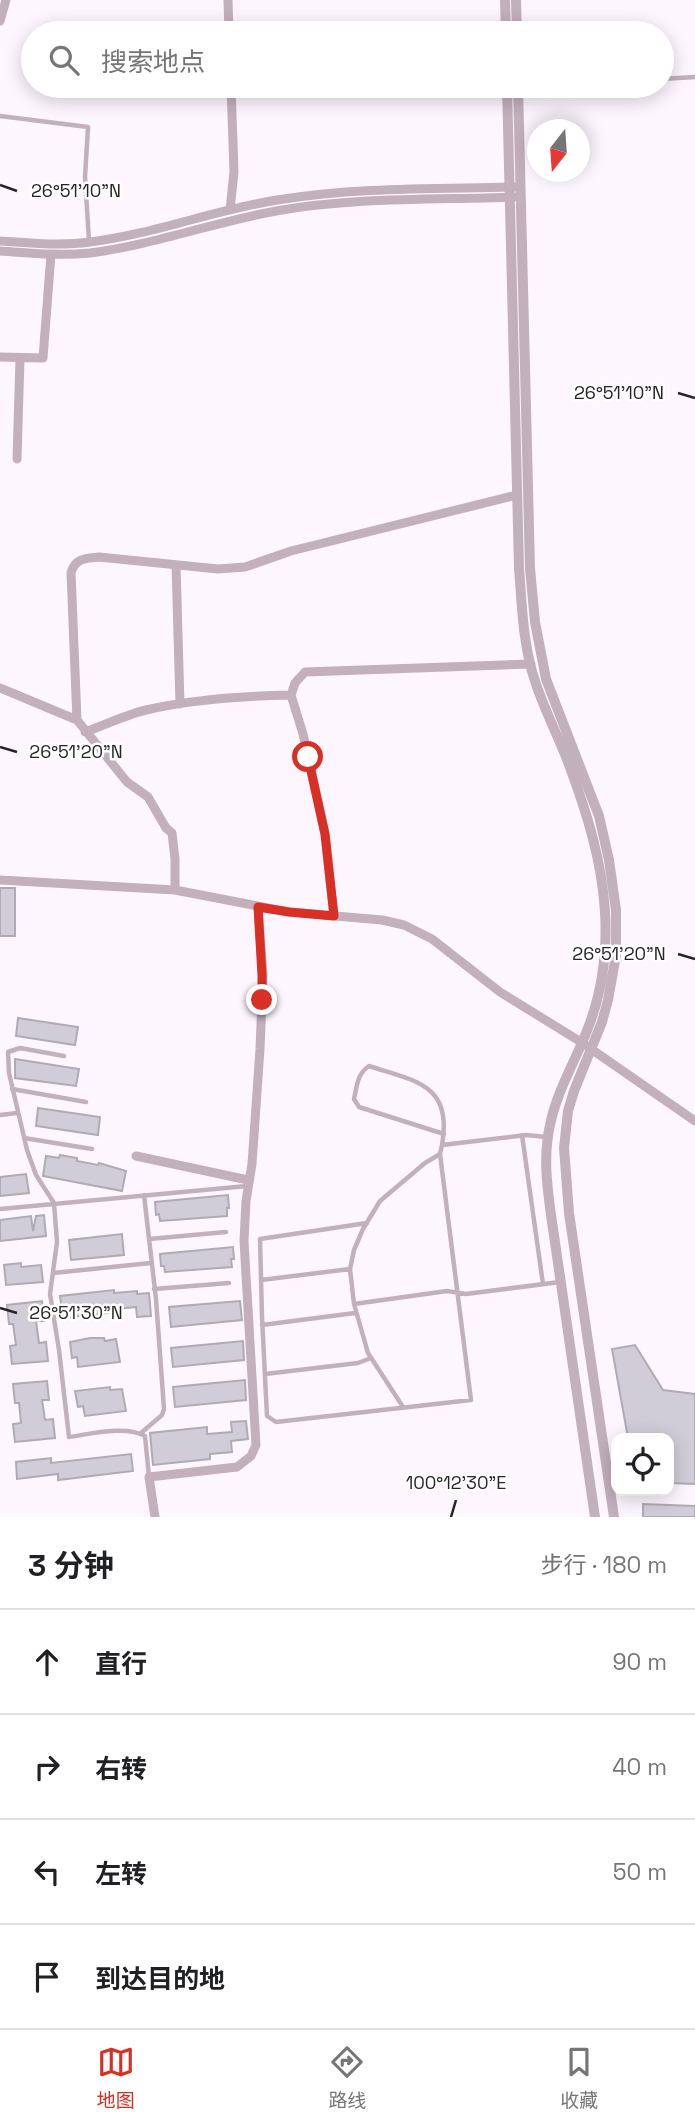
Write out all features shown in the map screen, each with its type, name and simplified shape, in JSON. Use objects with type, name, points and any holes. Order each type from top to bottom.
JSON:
[{"type":"street","points":[[0,21],[6,0]]},
{"type":"street","points":[[228,0],[229,21]]},
{"type":"street","points":[[505,0],[506,21]]},
{"type":"street","points":[[516,0],[517,21]]},
{"type":"street","points":[[230,210],[234,172],[231,98]]},
{"type":"street","points":[[508,98],[515,192],[530,568],[536,622],[546,679],[599,816],[616,910],[613,977],[602,1022],[573,1091],[565,1130],[564,1165],[614,1517]]},
{"type":"street","points":[[518,98],[515,192],[517,495],[521,594],[535,682],[588,820],[602,883],[606,932],[602,975],[592,1018],[557,1099],[547,1137],[545,1168],[595,1517]]},
{"type":"street","points":[[0,241],[51,244],[90,242],[274,200],[332,192],[515,192]]},
{"type":"street","points":[[0,251],[51,254],[105,250],[246,217],[319,204],[515,192]]},
{"type":"street","points":[[0,357],[43,358],[51,254]]},
{"type":"street","points":[[17,459],[20,358]]},
{"type":"street","points":[[175,890],[172,833],[166,828],[148,797],[127,782],[77,720],[71,573],[74,565],[83,559],[99,557],[218,569],[245,566],[291,551],[517,495]]},
{"type":"street","points":[[176,565],[180,704]]},
{"type":"street","points":[[334,916],[325,834],[303,734],[291,695],[295,683],[305,672],[531,664]]},
{"type":"street","points":[[0,688],[77,720]]},
{"type":"street","points":[[85,732],[143,710],[237,697],[291,695]]},
{"type":"street","points":[[0,880],[175,890],[289,912],[382,920],[414,929],[432,939],[500,992],[581,1042],[695,1121]]},
{"type":"street","points":[[155,1517],[149,1477],[237,1467],[246,1461],[256,1445],[244,1252],[248,1183],[253,1164],[262,987],[258,907]]},
{"type":"street","points":[[136,1156],[248,1183]]},
{"type":"lane","points":[[674,78],[695,77]]},
{"type":"lane","points":[[0,116],[88,127],[85,177],[90,242]]},
{"type":"lane","points":[[64,1056],[20,1048],[8,1052],[9,1073],[24,1138],[36,1175],[54,1203],[58,1230],[50,1294],[69,1437],[128,1430],[141,1433],[145,1436],[149,1477]]},
{"type":"lane","points":[[367,1223],[260,1239],[267,1416],[276,1422],[471,1400],[440,1154],[444,1134],[442,1110],[436,1096],[426,1086],[369,1066],[362,1072],[354,1099],[359,1107],[444,1134]]},
{"type":"lane","points":[[12,1089],[86,1101]]},
{"type":"lane","points":[[0,1115],[17,1113]]},
{"type":"lane","points":[[522,1135],[543,1284]]},
{"type":"lane","points":[[442,1145],[522,1135],[547,1137]]},
{"type":"lane","points":[[24,1138],[92,1149]]},
{"type":"lane","points":[[403,1407],[371,1358],[362,1338],[355,1313],[350,1269],[354,1251],[380,1201],[425,1163],[440,1154]]},
{"type":"lane","points":[[0,1209],[248,1183]]},
{"type":"lane","points":[[141,1433],[162,1415],[164,1409],[144,1195]]},
{"type":"lane","points":[[149,1239],[226,1232]]},
{"type":"lane","points":[[53,1273],[151,1263]]},
{"type":"lane","points":[[261,1280],[350,1269]]},
{"type":"lane","points":[[354,1304],[447,1291],[466,1294],[561,1282]]},
{"type":"lane","points":[[154,1289],[229,1283]]},
{"type":"lane","points":[[262,1325],[355,1313]]},
{"type":"lane","points":[[265,1374],[358,1363],[371,1358]]},
{"type":"building","points":[[0,888],[15,888],[15,936],[0,936]]},
{"type":"building","points":[[18,1018],[78,1027],[75,1045],[16,1036]]},
{"type":"building","points":[[15,1059],[79,1069],[76,1086],[15,1078]]},
{"type":"building","points":[[38,1108],[100,1117],[98,1135],[36,1126]]},
{"type":"building","points":[[60,1155],[126,1171],[122,1191],[43,1176],[46,1156],[59,1158]]},
{"type":"building","points":[[26,1174],[29,1193],[0,1196],[0,1177]]},
{"type":"building","points":[[228,1195],[227,1216],[160,1221],[159,1214],[156,1215],[155,1202]]},
{"type":"building","points":[[44,1215],[46,1236],[0,1241],[0,1220],[31,1216],[33,1231],[36,1216]]},
{"type":"building","points":[[122,1234],[124,1255],[71,1260],[69,1240]]},
{"type":"building","points":[[233,1247],[232,1267],[165,1272],[164,1266],[161,1266],[160,1254]]},
{"type":"building","points":[[21,1263],[21,1267],[41,1265],[43,1282],[6,1285],[4,1265]]},
{"type":"building","points":[[114,1290],[114,1293],[149,1293],[151,1316],[137,1317],[136,1307],[63,1318],[60,1296]]},
{"type":"building","points":[[42,1301],[44,1321],[36,1321],[39,1343],[46,1342],[48,1361],[12,1364],[10,1346],[16,1345],[13,1324],[9,1324],[7,1305]]},
{"type":"building","points":[[240,1301],[242,1320],[171,1327],[169,1307]]},
{"type":"building","points":[[104,1338],[105,1341],[116,1339],[120,1362],[78,1367],[77,1357],[72,1358],[70,1342]]},
{"type":"building","points":[[243,1341],[244,1360],[173,1367],[171,1348]]},
{"type":"building","points":[[635,1345],[663,1390],[695,1394],[695,1484],[674,1483],[674,1433],[627,1433],[612,1349]]},
{"type":"building","points":[[245,1380],[246,1400],[175,1407],[173,1387]]},
{"type":"building","points":[[47,1381],[49,1400],[42,1400],[45,1420],[53,1419],[55,1438],[15,1442],[13,1424],[21,1423],[13,1384]]},
{"type":"building","points":[[110,1387],[110,1390],[122,1389],[126,1411],[85,1416],[83,1406],[78,1407],[75,1391]]},
{"type":"building","points":[[246,1421],[248,1439],[231,1441],[232,1452],[210,1454],[210,1459],[153,1465],[150,1433],[207,1427],[207,1434],[232,1432],[231,1422]]},
{"type":"building","points":[[131,1454],[133,1471],[58,1480],[58,1474],[17,1479],[16,1462],[51,1458],[51,1463]]},
{"type":"building","points":[[643,1504],[695,1506],[695,1517],[643,1517]]},
{"type":"route","points":[[262,1000],[258,907],[334,916],[325,834],[308,757]]}]
